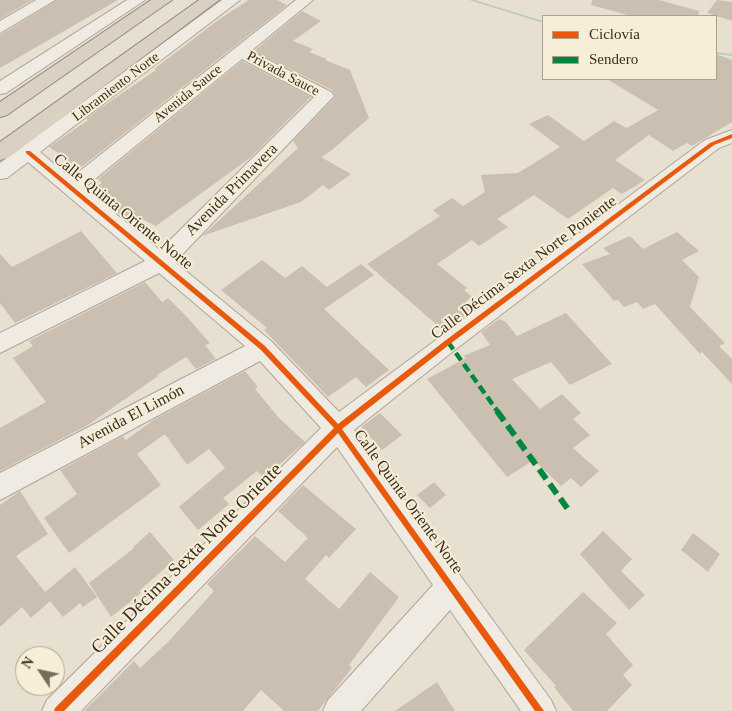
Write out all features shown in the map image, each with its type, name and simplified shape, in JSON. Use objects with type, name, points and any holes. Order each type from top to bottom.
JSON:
[{"type":"highway","points":[[102,25],[148,0]]},
{"type":"highway","points":[[0,111],[163,0]]},
{"type":"highway","name":"Libramiento Norte","points":[[0,153],[210,0]]},
{"type":"street","points":[[0,28],[47,0]]},
{"type":"street","points":[[0,89],[102,25],[137,0]]},
{"type":"street","name":"Libramiento Norte","points":[[0,173],[232,0]]},
{"type":"street","name":"Avenida Sauce","points":[[71,188],[305,0]]},
{"type":"street","name":"Privada Sauce","points":[[240,52],[325,96]]},
{"type":"street","name":"Avenida Primavera","points":[[0,344],[162,262],[325,96]]},
{"type":"street","name":"Calle Décima Sexta Norte Poniente","points":[[338,428],[448,342],[712,144],[732,136]]},
{"type":"street","name":"Calle Quinta Oriente Norte","points":[[28,152],[263,348],[338,428],[540,711]]},
{"type":"street","name":"Avenida El Limón","points":[[0,486],[263,348]]},
{"type":"street","name":"Calle Décima Sexta Norte Oriente","points":[[58,711],[338,428]]},
{"type":"street","points":[[339,711],[452,586]]},
{"type":"building","points":[[0,0],[32,0],[0,19]]},
{"type":"building","points":[[57,0],[118,0],[0,68],[0,35]]},
{"type":"building","points":[[249,0],[277,0],[287,5],[79,169],[62,161],[66,158],[49,147],[88,120],[86,119],[102,107],[156,70],[154,69],[221,18]]},
{"type":"building","points":[[592,0],[659,0],[699,11],[698,15],[627,15],[591,5]]},
{"type":"building","points":[[717,0],[732,2],[732,21],[707,13]]},
{"type":"building","points":[[302,11],[321,21],[293,41],[313,49],[309,52],[350,70],[369,118],[332,150],[321,157],[351,174],[329,190],[323,185],[301,202],[202,236],[298,148],[293,141],[335,97],[332,90],[254,51]]},
{"type":"building","points":[[717,54],[732,60],[732,122],[692,146],[687,143],[673,151],[649,135],[615,160],[645,180],[622,194],[613,188],[568,219],[534,195],[497,219],[508,227],[479,246],[472,240],[437,264],[467,288],[464,290],[472,297],[466,301],[468,306],[478,302],[481,304],[444,331],[367,264],[440,216],[433,210],[452,198],[463,206],[485,192],[481,175],[518,173],[560,147],[529,124],[548,115],[584,141],[614,121],[627,128],[658,110],[609,80],[717,80]]},
{"type":"building","points":[[242,61],[311,97],[250,158],[156,226],[134,215],[127,220],[114,210],[122,204],[94,188],[102,183],[98,179]]},
{"type":"building","points":[[81,231],[117,273],[15,323],[0,303],[0,254],[12,267]]},
{"type":"building","points":[[677,232],[699,251],[682,260],[699,277],[690,307],[725,343],[719,346],[732,359],[732,384],[702,352],[700,354],[655,304],[643,309],[637,302],[624,307],[618,300],[614,301],[582,264],[610,254],[603,248],[630,236],[643,249]]},
{"type":"building","points":[[262,260],[285,278],[302,266],[327,287],[361,264],[374,275],[324,309],[389,370],[366,387],[356,377],[328,397],[264,330],[267,328],[221,290]]},
{"type":"building","points":[[145,282],[162,302],[168,298],[186,316],[210,343],[205,345],[216,359],[196,369],[186,357],[157,375],[88,425],[0,471],[0,428],[46,402],[13,358],[33,346],[29,341]]},
{"type":"building","points":[[566,313],[612,364],[570,385],[551,362],[512,379],[540,409],[562,394],[581,413],[573,419],[590,435],[573,448],[599,471],[581,487],[571,478],[561,486],[534,460],[507,477],[427,379],[466,358],[463,356],[490,345],[481,332],[499,319],[506,322],[517,336]]},
{"type":"building","points":[[245,371],[258,387],[255,389],[279,418],[305,442],[264,478],[257,471],[223,498],[229,504],[198,530],[179,507],[225,468],[209,449],[187,465],[165,434],[137,454],[161,485],[69,553],[44,518],[77,494],[60,470],[123,436],[126,440],[155,419]]},
{"type":"building","points":[[380,413],[402,435],[382,450],[361,427]]},
{"type":"building","points":[[434,482],[446,495],[430,508],[417,495]]},
{"type":"building","points":[[303,485],[356,529],[329,558],[326,555],[305,579],[339,609],[370,572],[399,597],[349,665],[352,668],[318,711],[284,711],[261,690],[243,711],[84,711],[134,661],[140,668],[168,642],[214,591],[207,584],[255,536],[285,562],[308,538],[278,511]]},
{"type":"building","points":[[20,491],[48,534],[16,556],[45,592],[75,567],[97,597],[83,607],[80,603],[63,617],[50,601],[31,618],[22,607],[0,627],[0,505]]},
{"type":"building","points":[[603,531],[632,559],[621,571],[645,595],[629,610],[580,554]]},
{"type":"building","points":[[150,532],[174,560],[139,591],[141,593],[111,617],[89,583],[134,548]]},
{"type":"building","points":[[693,533],[720,554],[708,572],[681,550]]},
{"type":"building","points":[[583,592],[617,623],[606,634],[633,665],[623,675],[632,685],[607,711],[573,711],[554,687],[556,686],[524,650]]},
{"type":"building","points":[[437,682],[455,711],[395,711]]},
{"type":"waterway","points":[[471,0],[542,22]]},
{"type":"waterway","points":[[717,53],[732,55]]},
{"type":"marked path","points":[[448,342],[570,512]]},
{"type":"cycle path","points":[[58,711],[338,428],[448,342],[712,144],[732,136]]},
{"type":"cycle path","points":[[28,152],[263,348],[338,428],[540,711]]}]
